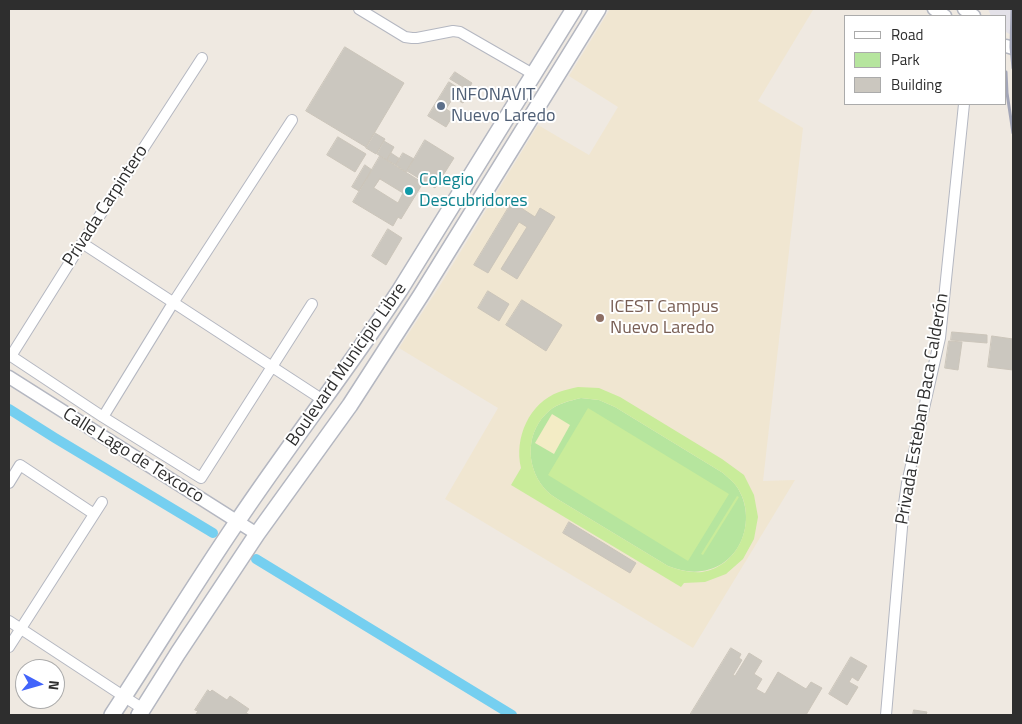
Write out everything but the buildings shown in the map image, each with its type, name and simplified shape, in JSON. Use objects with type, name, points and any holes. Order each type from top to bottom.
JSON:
[{"type":"main road","name":"Boulevard Municipio Libre","points":[[141,712],[257,534],[350,405],[421,295],[598,9]]},
{"type":"main road","name":"Boulevard Municipio Libre","points":[[112,715],[237,522],[374,330],[573,11]]},
{"type":"main road","points":[[573,11],[589,24]]},
{"type":"main road","points":[[504,123],[521,134]]},
{"type":"main road","points":[[374,330],[390,342]]},
{"type":"street","points":[[359,9],[405,37],[417,38],[453,31],[460,32],[534,74]]},
{"type":"street","name":"Privada Carpintero","points":[[103,417],[11,356],[202,58]]},
{"type":"street","name":"Privada Esteban Baca Calderón","points":[[886,715],[904,504],[907,483],[940,338],[964,105]]},
{"type":"street","points":[[292,120],[173,303],[103,417],[201,478],[312,304]]},
{"type":"street","points":[[82,243],[323,400]]},
{"type":"street","name":"Calle Lago de Texcoco","points":[[9,377],[257,534]]},
{"type":"street","points":[[9,483],[20,465],[94,514]]},
{"type":"street","points":[[9,647],[102,502]]},
{"type":"street","points":[[9,621],[124,697],[141,712]]},
{"type":"shaded area","name":"ICEST Campus Nuevo Laredo","points":[[610,9],[813,10],[758,101],[803,128],[763,481],[795,480],[693,648],[445,499],[498,408],[399,348],[439,287],[538,125],[589,155],[618,107],[569,76]]},
{"type":"shaded area","points":[[988,9],[1013,9],[1013,36],[1007,33],[1007,15],[991,15]]},
{"type":"green space","points":[[578,387],[599,388],[620,397],[722,459],[744,475],[754,495],[758,517],[754,539],[743,559],[726,574],[705,582],[684,583],[681,587],[511,485],[521,468],[519,457],[522,434],[532,413],[548,397]],"holes":[[[581,398],[599,400],[615,407],[723,473],[736,485],[743,499],[746,513],[745,526],[742,539],[736,551],[727,561],[716,568],[702,572],[685,571],[668,566],[557,499],[544,488],[538,479],[531,459],[532,438],[541,419],[552,408],[564,403]]]},
{"type":"green space","points":[[581,398],[599,400],[615,407],[723,473],[734,483],[743,500],[746,513],[745,526],[742,539],[736,551],[727,560],[716,567],[698,572],[685,571],[668,566],[557,499],[546,490],[538,479],[531,459],[532,438],[541,419],[549,411],[556,406]]},
{"type":"green space","points":[[588,408],[729,494],[688,561],[548,475]]},
{"type":"green space","points":[[737,496],[739,497],[703,555],[701,554]]},
{"type":"sand","points":[[552,414],[570,425],[554,454],[535,443]]},
{"type":"waterway","points":[[9,409],[213,533]]},
{"type":"waterway","points":[[256,559],[512,715]]},
{"type":"railway","points":[[1012,9],[1011,47],[1013,68]]},
{"type":"railway","points":[[1007,93],[1013,133]]},
{"type":"place","name":"INFONAVIT Nuevo Laredo","points":[[441,106]]},
{"type":"place","name":"Colegio Descubridores","points":[[409,191]]},
{"type":"place","name":"ICEST Campus Nuevo Laredo","points":[[600,318]]}]
